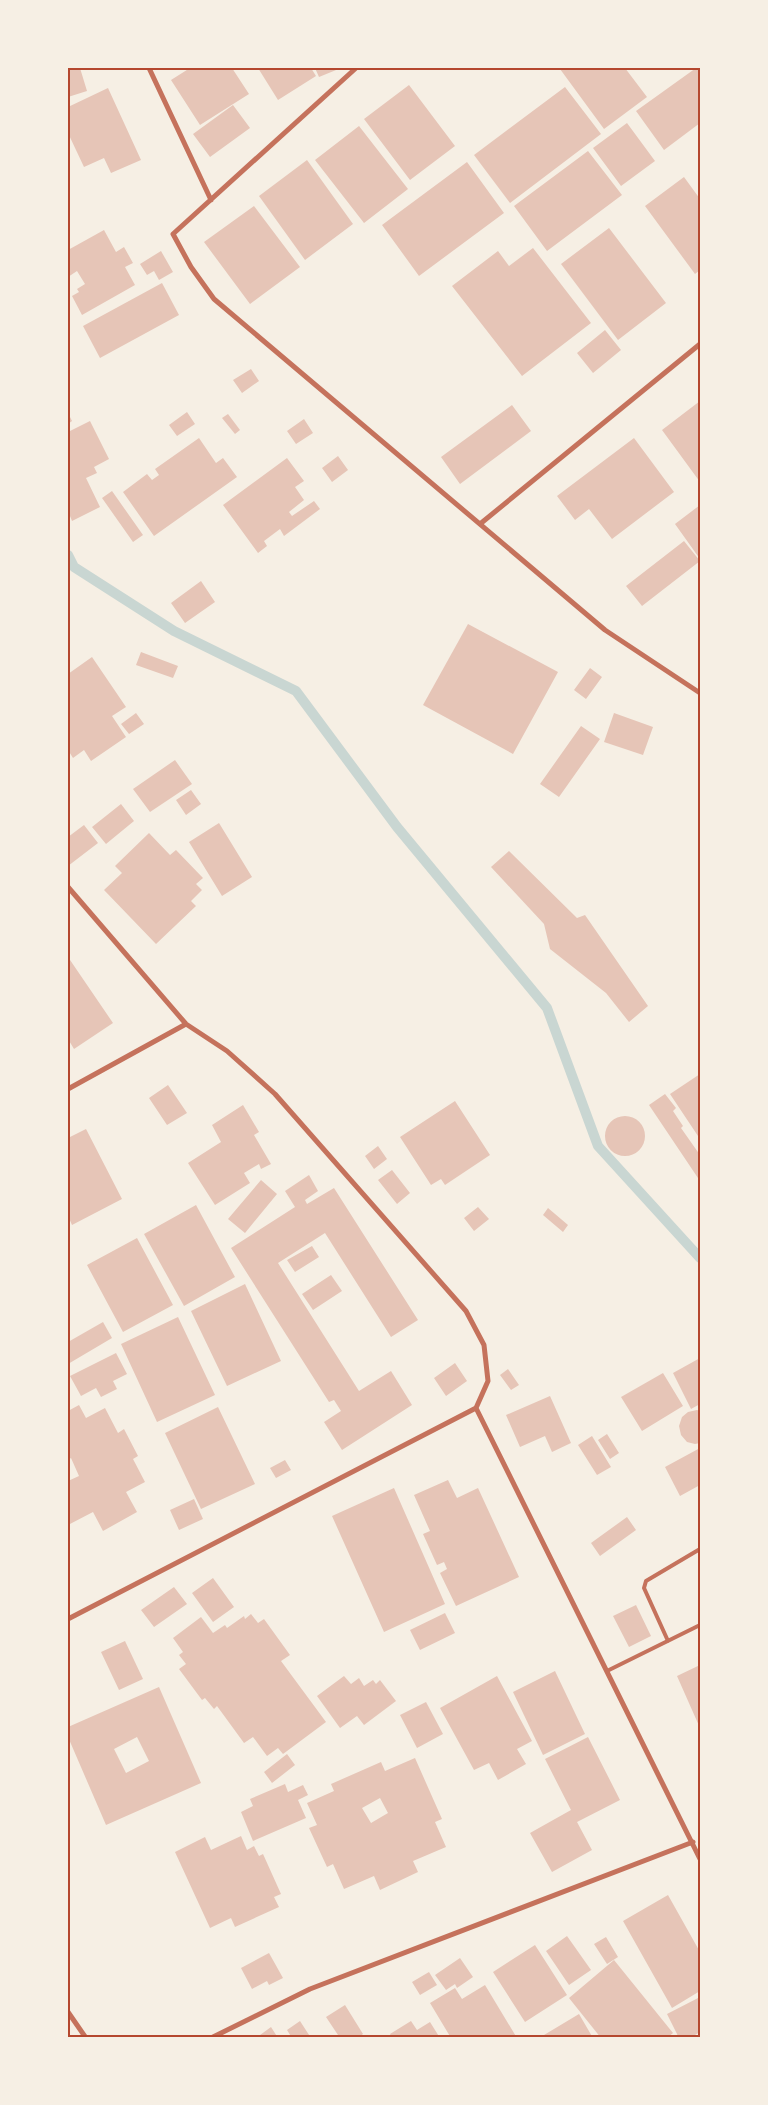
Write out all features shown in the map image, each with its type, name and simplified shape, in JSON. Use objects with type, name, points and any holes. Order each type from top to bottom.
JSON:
[{"type":"street","points":[[148,68],[211,200]]},
{"type":"street","points":[[356,68],[173,234],[191,267],[214,299],[605,630],[700,693]]},
{"type":"street","points":[[480,524],[700,344]]},
{"type":"street","points":[[68,887],[186,1024],[227,1051],[275,1094],[466,1311],[484,1345],[488,1381],[476,1408],[68,1618]]},
{"type":"street","points":[[68,1089],[186,1024]]},
{"type":"street","points":[[476,1408],[700,1859]]},
{"type":"street","points":[[210,2038],[310,1989],[693,1842]]},
{"type":"street","points":[[68,2012],[86,2038]]},
{"type":"lane","points":[[668,1641],[644,1588],[646,1581],[700,1549]]},
{"type":"lane","points":[[607,1671],[700,1625]]},
{"type":"building","points":[[68,68],[80,68],[87,91],[68,97]]},
{"type":"building","points":[[190,68],[232,68],[249,94],[200,125],[171,80]]},
{"type":"building","points":[[258,68],[311,68],[316,76],[278,100]]},
{"type":"building","points":[[315,68],[341,68],[319,77]]},
{"type":"building","points":[[561,68],[625,68],[647,97],[604,129]]},
{"type":"building","points":[[696,68],[700,68],[700,123],[664,150],[636,111]]},
{"type":"building","points":[[409,85],[455,146],[410,180],[364,119]]},
{"type":"building","points":[[565,87],[601,134],[510,203],[474,155]]},
{"type":"building","points":[[108,88],[141,160],[111,173],[104,158],[84,167],[68,133],[68,107]]},
{"type":"building","points":[[233,105],[250,128],[210,157],[193,134]]},
{"type":"building","points":[[627,123],[655,161],[621,186],[593,148]]},
{"type":"building","points":[[359,126],[408,189],[364,223],[315,160]]},
{"type":"building","points":[[588,151],[622,195],[547,251],[514,206]]},
{"type":"building","points":[[307,160],[353,224],[305,260],[259,196]]},
{"type":"building","points":[[467,162],[504,213],[419,276],[382,225]]},
{"type":"building","points":[[684,177],[700,199],[700,270],[695,274],[645,206]]},
{"type":"building","points":[[254,206],[300,267],[250,304],[204,242]]},
{"type":"building","points":[[609,228],[666,303],[618,340],[561,264]]},
{"type":"building","points":[[104,230],[116,252],[124,247],[133,263],[125,267],[135,285],[82,315],[72,296],[79,292],[77,289],[85,284],[77,271],[68,277],[68,250]]},
{"type":"building","points":[[533,248],[591,323],[522,376],[452,286],[498,251],[509,266]]},
{"type":"building","points":[[161,251],[173,272],[159,280],[154,271],[147,275],[140,264]]},
{"type":"building","points":[[162,283],[179,315],[100,358],[83,326]]},
{"type":"building","points":[[605,330],[621,350],[593,373],[577,353]]},
{"type":"building","points":[[251,369],[259,381],[242,393],[233,380]]},
{"type":"building","points":[[700,401],[700,482],[662,430]]},
{"type":"building","points":[[512,405],[531,431],[460,484],[441,457]]},
{"type":"building","points":[[187,412],[195,424],[177,436],[169,425]]},
{"type":"building","points":[[68,413],[72,421],[68,424]]},
{"type":"building","points":[[228,414],[240,430],[235,434],[222,418]]},
{"type":"building","points":[[304,419],[313,433],[296,444],[287,431]]},
{"type":"building","points":[[90,421],[109,459],[94,467],[97,473],[86,478],[100,507],[72,521],[68,511],[68,432]]},
{"type":"building","points":[[199,438],[216,463],[223,458],[237,477],[154,536],[123,492],[147,474],[152,480],[159,475],[155,469]]},
{"type":"building","points":[[634,438],[674,492],[612,539],[589,509],[575,520],[557,496]]},
{"type":"building","points":[[338,456],[348,470],[332,482],[322,468]]},
{"type":"building","points":[[287,458],[304,481],[295,487],[304,500],[289,512],[292,516],[314,501],[320,509],[284,536],[280,529],[264,541],[267,546],[258,553],[223,505]]},
{"type":"building","points":[[112,491],[143,535],[133,542],[102,498]]},
{"type":"building","points":[[700,505],[700,559],[675,524]]},
{"type":"building","points":[[684,541],[700,561],[642,606],[626,586]]},
{"type":"building","points":[[201,581],[215,602],[185,623],[171,603]]},
{"type":"building","points":[[468,624],[558,672],[513,754],[423,705]]},
{"type":"building","points":[[141,652],[178,666],[173,678],[136,665]]},
{"type":"building","points":[[92,657],[126,707],[112,716],[126,737],[91,761],[84,750],[73,758],[68,750],[68,674]]},
{"type":"building","points":[[590,668],[602,677],[586,699],[574,690]]},
{"type":"building","points":[[136,713],[144,724],[129,734],[121,724]]},
{"type":"building","points":[[614,713],[653,727],[643,755],[604,742]]},
{"type":"building","points":[[581,726],[600,739],[559,797],[540,784]]},
{"type":"building","points":[[175,760],[192,784],[150,812],[133,789]]},
{"type":"building","points":[[191,790],[201,804],[186,815],[176,800]]},
{"type":"building","points":[[121,804],[134,821],[106,844],[92,827]]},
{"type":"building","points":[[219,823],[252,877],[222,896],[189,842]]},
{"type":"building","points":[[84,825],[98,843],[68,866],[68,837]]},
{"type":"building","points":[[149,833],[170,855],[176,850],[203,878],[196,884],[202,890],[191,901],[196,906],[156,944],[104,890],[122,873],[115,866]]},
{"type":"building","points":[[509,851],[577,918],[585,915],[648,1006],[629,1022],[606,993],[550,949],[544,924],[491,867]]},
{"type":"building","points":[[68,957],[113,1023],[74,1049],[68,1039]]},
{"type":"building","points":[[700,1074],[700,1139],[670,1094]]},
{"type":"building","points":[[168,1085],[187,1113],[167,1125],[149,1098]]},
{"type":"building","points":[[665,1094],[676,1108],[673,1111],[683,1126],[681,1128],[700,1155],[700,1181],[649,1105]]},
{"type":"building","points":[[455,1101],[490,1155],[445,1185],[441,1179],[431,1185],[400,1137]]},
{"type":"building","points":[[243,1105],[259,1132],[254,1135],[271,1164],[261,1169],[259,1164],[244,1173],[250,1183],[215,1205],[188,1163],[221,1142],[212,1125]]},
{"type":"building","points":[[621,1116],[629,1116],[636,1119],[642,1125],[645,1136],[642,1147],[636,1153],[629,1156],[621,1156],[614,1153],[608,1147],[605,1140],[605,1132],[608,1125],[614,1119]]},
{"type":"building","points":[[86,1129],[122,1199],[72,1225],[68,1216],[68,1138]]},
{"type":"building","points":[[378,1146],[387,1159],[374,1169],[365,1156]]},
{"type":"building","points":[[392,1170],[410,1193],[397,1204],[378,1180]]},
{"type":"building","points":[[309,1175],[318,1191],[305,1200],[307,1204],[334,1188],[418,1320],[391,1337],[325,1233],[278,1263],[359,1391],[391,1371],[412,1405],[342,1450],[324,1422],[341,1411],[334,1400],[329,1402],[231,1248],[295,1207],[285,1191]]},
{"type":"building","points":[[261,1180],[277,1194],[245,1233],[228,1219]]},
{"type":"building","points":[[196,1205],[235,1277],[184,1306],[144,1234]]},
{"type":"building","points":[[478,1207],[489,1219],[474,1231],[464,1218]]},
{"type":"building","points":[[548,1208],[568,1225],[563,1232],[543,1215]]},
{"type":"building","points":[[137,1238],[173,1305],[123,1332],[87,1265]]},
{"type":"building","points":[[312,1246],[319,1257],[295,1272],[287,1260]]},
{"type":"building","points":[[331,1275],[342,1291],[313,1310],[302,1294]]},
{"type":"building","points":[[245,1284],[281,1361],[227,1386],[191,1311]]},
{"type":"building","points":[[178,1317],[215,1395],[157,1422],[121,1344]]},
{"type":"building","points":[[103,1322],[112,1338],[68,1364],[68,1342]]},
{"type":"building","points":[[116,1353],[127,1374],[113,1381],[117,1389],[101,1397],[96,1388],[81,1396],[70,1376]]},
{"type":"building","points":[[700,1358],[700,1404],[691,1409],[673,1373]]},
{"type":"building","points":[[455,1363],[467,1381],[446,1396],[434,1378]]},
{"type":"building","points":[[508,1369],[519,1385],[511,1390],[500,1375]]},
{"type":"building","points":[[663,1373],[683,1406],[642,1431],[621,1397]]},
{"type":"building","points":[[550,1396],[571,1443],[552,1452],[545,1436],[520,1447],[506,1415]]},
{"type":"building","points":[[79,1405],[86,1418],[105,1408],[118,1433],[124,1429],[138,1456],[133,1459],[145,1482],[126,1492],[137,1512],[103,1531],[93,1512],[68,1525],[68,1481],[79,1476],[71,1458],[68,1460],[68,1411]]},
{"type":"building","points":[[218,1407],[255,1484],[201,1509],[165,1433]]},
{"type":"building","points":[[700,1411],[700,1443],[695,1444],[687,1442],[681,1435],[679,1426],[682,1417],[688,1412]]},
{"type":"building","points":[[607,1434],[619,1453],[610,1459],[598,1440]]},
{"type":"building","points":[[592,1436],[611,1467],[597,1475],[578,1445]]},
{"type":"building","points":[[700,1448],[700,1485],[680,1496],[665,1467]]},
{"type":"building","points":[[285,1460],[291,1470],[276,1478],[270,1468]]},
{"type":"building","points":[[448,1480],[457,1498],[478,1488],[519,1577],[456,1606],[440,1573],[447,1569],[444,1562],[437,1565],[423,1534],[430,1531],[414,1495]]},
{"type":"building","points":[[394,1488],[445,1604],[384,1632],[332,1516]]},
{"type":"building","points":[[194,1499],[203,1519],[179,1530],[170,1510]]},
{"type":"building","points":[[627,1517],[636,1530],[600,1556],[591,1543]]},
{"type":"building","points":[[213,1578],[234,1607],[213,1622],[192,1593]]},
{"type":"building","points":[[174,1587],[187,1604],[154,1627],[141,1610]]},
{"type":"building","points":[[636,1605],[651,1636],[629,1647],[613,1616]]},
{"type":"building","points":[[445,1613],[455,1633],[420,1650],[410,1630]]},
{"type":"building","points":[[251,1614],[258,1623],[264,1619],[290,1655],[281,1661],[326,1722],[283,1754],[278,1748],[267,1756],[253,1737],[244,1743],[217,1706],[214,1709],[205,1698],[202,1700],[179,1669],[186,1664],[179,1655],[183,1652],[173,1638],[201,1617],[213,1633],[225,1625],[227,1628],[244,1616],[245,1619]]},
{"type":"building","points":[[125,1641],[143,1679],[119,1690],[101,1652]]},
{"type":"building","points":[[700,1665],[700,1728],[677,1676]]},
{"type":"building","points":[[555,1671],[585,1734],[543,1755],[513,1692]]},
{"type":"building","points":[[344,1676],[351,1684],[359,1678],[364,1686],[373,1680],[376,1684],[380,1680],[396,1701],[364,1725],[357,1716],[340,1728],[317,1696]]},
{"type":"building","points":[[497,1676],[532,1741],[517,1749],[526,1764],[498,1780],[489,1763],[474,1770],[440,1708]]},
{"type":"building","points":[[159,1687],[201,1783],[106,1825],[68,1737],[68,1727]],"holes":[[[137,1737],[149,1761],[126,1773],[114,1749]]]},
{"type":"building","points":[[426,1702],[443,1734],[417,1748],[400,1715]]},
{"type":"building","points":[[588,1737],[620,1800],[577,1822],[592,1850],[552,1872],[530,1833],[571,1810],[545,1759]]},
{"type":"building","points":[[287,1754],[295,1765],[272,1783],[264,1772]]},
{"type":"building","points":[[415,1758],[442,1819],[435,1822],[446,1847],[413,1861],[418,1872],[380,1890],[374,1876],[344,1889],[333,1864],[327,1867],[309,1828],[317,1825],[307,1803],[334,1791],[331,1784],[381,1762],[385,1771]],"holes":[[[380,1798],[388,1813],[371,1823],[362,1808]]]},
{"type":"building","points":[[285,1784],[288,1792],[303,1785],[308,1795],[298,1800],[306,1818],[253,1841],[241,1812],[253,1806],[250,1799]]},
{"type":"building","points":[[241,1836],[247,1850],[254,1846],[259,1856],[263,1854],[281,1894],[274,1897],[279,1907],[235,1927],[231,1918],[210,1928],[175,1852],[205,1837],[211,1850]]},
{"type":"building","points":[[668,1895],[700,1952],[700,1991],[672,2008],[623,1921]]},
{"type":"building","points":[[567,1936],[591,1970],[569,1985],[546,1951]]},
{"type":"building","points":[[606,1937],[618,1957],[607,1964],[594,1944]]},
{"type":"building","points":[[535,1945],[567,1995],[525,2022],[493,1972]]},
{"type":"building","points":[[269,1953],[283,1978],[269,1985],[267,1981],[252,1989],[241,1968]]},
{"type":"building","points":[[460,1958],[473,1977],[457,1988],[455,1984],[446,1990],[435,1975]]},
{"type":"building","points":[[614,1960],[673,2033],[667,2038],[601,2038],[569,1998]]},
{"type":"building","points":[[429,1972],[437,1985],[420,1995],[412,1982]]},
{"type":"building","points":[[485,1985],[517,2038],[451,2038],[430,2003],[455,1988],[462,1999]]},
{"type":"building","points":[[700,1997],[700,2032],[690,2038],[679,2038],[667,2014]]},
{"type":"building","points":[[345,2005],[363,2034],[358,2038],[340,2038],[326,2017]]},
{"type":"building","points":[[579,2014],[593,2038],[539,2038]]},
{"type":"building","points":[[300,2021],[311,2038],[292,2038],[287,2030]]},
{"type":"building","points":[[411,2021],[417,2030],[430,2022],[440,2038],[392,2038],[390,2034]]},
{"type":"building","points":[[271,2027],[278,2038],[256,2038]]},
{"type":"waterway","points":[[68,555],[74,567],[174,631],[296,691],[397,827],[547,1008],[598,1146],[700,1258]]}]
